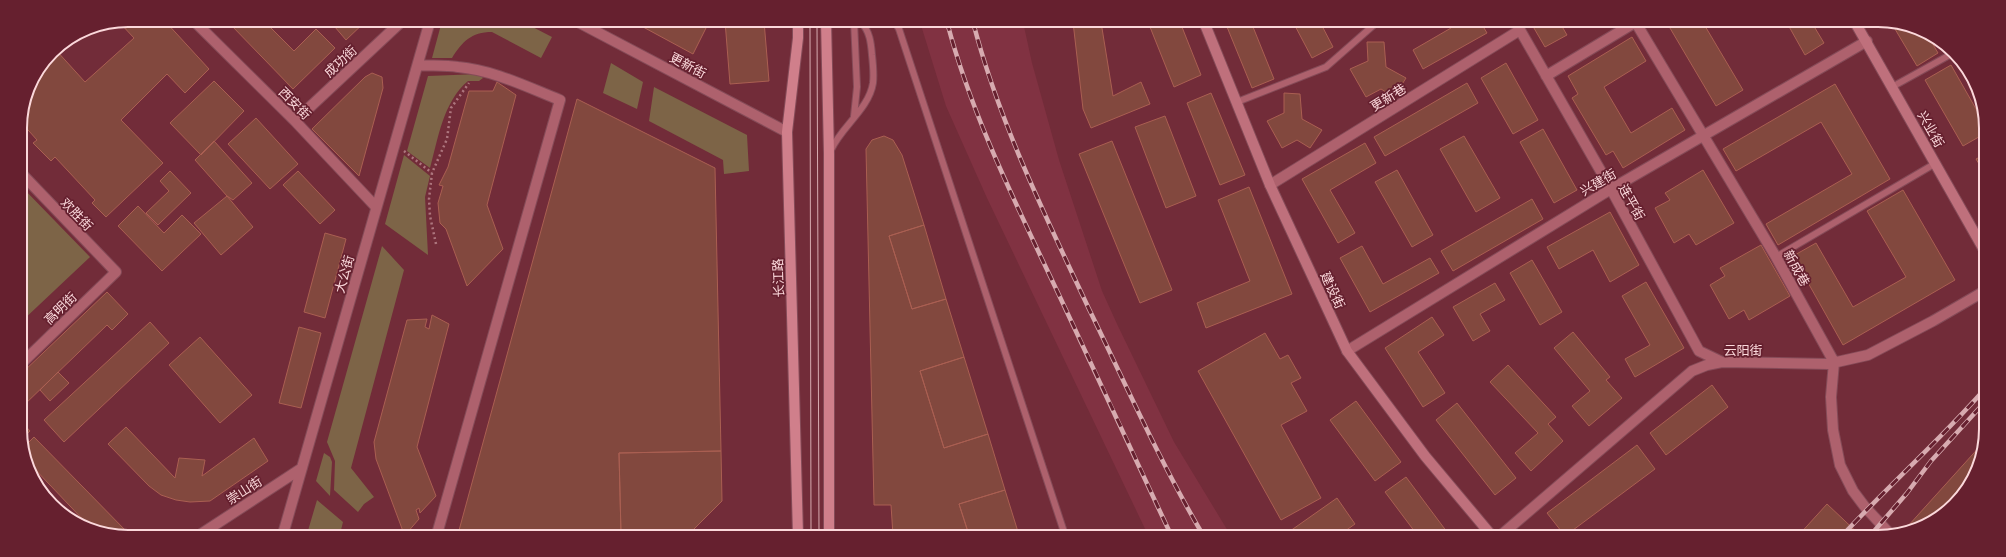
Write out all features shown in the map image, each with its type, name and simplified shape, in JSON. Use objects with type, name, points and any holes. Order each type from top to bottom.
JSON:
[{"type":"main road","name":"长江路","points":[[798,27],[788,132],[798,530]]},
{"type":"main road","points":[[826,27],[829,154],[829,530]]},
{"type":"main road","name":"建设街","points":[[1206,27],[1270,185],[1346,351],[1425,456],[1487,530]]},
{"type":"main road","name":"兴业街","points":[[1858,27],[1979,241]]},
{"type":"street","name":"西安街","points":[[199,27],[295,121],[376,207]]},
{"type":"street","name":"成功街","points":[[295,121],[396,27]]},
{"type":"street","name":"大公街","points":[[284,530],[428,27]]},
{"type":"street","name":"更新街","points":[[587,27],[788,132]]},
{"type":"street","name":"连平街","points":[[1518,27],[1611,189],[1699,351],[1722,362]]},
{"type":"street","name":"更新巷","points":[[1270,185],[1518,27]]},
{"type":"street","points":[[1546,76],[1628,27]]},
{"type":"street","name":"新成巷","points":[[1637,27],[1776,257],[1834,362]]},
{"type":"street","name":"兴建街","points":[[1346,351],[1611,189],[1867,41]]},
{"type":"street","points":[[418,65],[473,69],[516,82],[560,100],[438,530]]},
{"type":"street","name":"欢胜街","points":[[27,180],[116,272]]},
{"type":"street","name":"高明街","points":[[27,358],[116,272]]},
{"type":"street","name":"云阳街","points":[[1507,530],[1692,371],[1707,365],[1722,362],[1828,364],[1868,355],[1933,321],[1979,294]]},
{"type":"street","points":[[1834,362],[1831,397],[1833,430],[1840,464],[1853,491],[1864,507],[1886,530]]},
{"type":"street","name":"崇山街","points":[[207,530],[302,468]]},
{"type":"lane","points":[[854,27],[857,87],[854,116]]},
{"type":"lane","points":[[829,154],[835,141],[866,101],[873,83],[871,44],[869,32],[864,27]]},
{"type":"lane","points":[[898,27],[1063,530]]},
{"type":"lane","points":[[1236,102],[1326,66],[1370,27]]},
{"type":"lane","points":[[1892,87],[1949,55]]},
{"type":"lane","points":[[1776,257],[1936,163]]},
{"type":"path","points":[[436,244],[430,216],[429,199],[432,173],[447,139],[451,108],[469,83]]},
{"type":"path","points":[[404,151],[432,173]]},
{"type":"shaded area","points":[[440,27],[533,27],[552,37],[541,58],[492,32],[485,32],[468,39],[452,58],[432,58]]},
{"type":"shaded area","points":[[922,27],[1024,27],[1032,63],[1059,160],[1102,291],[1174,442],[1227,530],[1146,530],[987,198],[946,106]]},
{"type":"shaded area","points":[[611,63],[643,82],[637,109],[603,93]]},
{"type":"shaded area","points":[[479,74],[483,78],[479,81],[468,81],[453,99],[447,110],[439,133],[430,168],[407,151],[428,76]]},
{"type":"shaded area","points":[[654,87],[747,135],[749,171],[724,174],[723,160],[649,121]]},
{"type":"shaded area","points":[[404,155],[430,176],[425,197],[428,255],[385,224]]},
{"type":"shaded area","points":[[27,192],[90,257],[27,316]]},
{"type":"shaded area","points":[[382,246],[404,270],[351,468],[374,497],[364,504],[358,512],[334,490],[335,461],[327,442]]},
{"type":"shaded area","points":[[324,453],[330,457],[332,462],[330,496],[316,481]]},
{"type":"shaded area","points":[[317,500],[343,522],[341,530],[308,530]]},
{"type":"building","points":[[124,27],[170,27],[209,69],[185,93],[167,74],[121,120],[163,163],[106,217],[92,203],[95,200],[55,157],[51,161],[33,143],[37,140],[27,129],[29,108],[40,77],[59,54],[85,82],[134,38]]},
{"type":"building","points":[[233,27],[270,27],[294,51],[316,29],[335,48],[293,89]]},
{"type":"building","points":[[335,27],[360,27],[346,40]]},
{"type":"building","points":[[643,27],[704,27],[706,28],[693,54]]},
{"type":"building","points":[[725,27],[764,27],[769,81],[730,84]]},
{"type":"building","points":[[1074,27],[1102,27],[1113,96],[1141,82],[1150,104],[1091,128],[1083,109]]},
{"type":"building","points":[[1150,27],[1182,27],[1201,75],[1174,87]]},
{"type":"building","points":[[1227,27],[1253,27],[1274,79],[1252,88]]},
{"type":"building","points":[[1296,27],[1323,27],[1333,47],[1312,58]]},
{"type":"building","points":[[1483,27],[1487,33],[1423,69],[1413,50],[1451,28]]},
{"type":"building","points":[[1533,27],[1562,27],[1567,35],[1545,47]]},
{"type":"building","points":[[1669,27],[1706,27],[1743,90],[1716,106]]},
{"type":"building","points":[[1789,27],[1814,27],[1824,43],[1805,55]]},
{"type":"building","points":[[1895,28],[1911,32],[1932,43],[1938,53],[1917,66]]},
{"type":"building","points":[[1632,37],[1646,61],[1604,87],[1631,133],[1672,108],[1685,130],[1623,168],[1613,151],[1606,155],[1572,98],[1578,94],[1568,76]]},
{"type":"building","points":[[1367,42],[1384,42],[1386,67],[1406,78],[1394,97],[1381,89],[1366,97],[1350,69],[1368,61]]},
{"type":"building","points":[[1506,63],[1538,120],[1513,134],[1481,78]]},
{"type":"building","points":[[1951,65],[1978,112],[1979,137],[1963,146],[1925,80]]},
{"type":"building","points":[[372,73],[382,77],[383,88],[359,176],[312,129],[365,77]]},
{"type":"building","points":[[214,81],[244,111],[201,155],[170,123]]},
{"type":"building","points":[[497,82],[516,95],[487,205],[503,249],[467,286],[446,229],[440,223],[438,203],[443,186],[439,185],[448,167],[469,91],[493,91]]},
{"type":"building","points":[[1467,83],[1478,103],[1385,156],[1374,137]]},
{"type":"building","points":[[1835,84],[1890,179],[1778,245],[1766,224],[1852,174],[1821,122],[1736,171],[1723,149]]},
{"type":"building","points":[[1211,93],[1245,175],[1220,185],[1187,103]]},
{"type":"building","points":[[1284,93],[1300,94],[1302,119],[1322,130],[1310,148],[1297,140],[1282,148],[1267,121],[1284,113]]},
{"type":"building","points":[[577,99],[715,168],[721,451],[619,453],[621,530],[459,530]]},
{"type":"building","points":[[1165,116],[1196,196],[1166,208],[1135,127]]},
{"type":"building","points":[[256,118],[298,164],[270,189],[228,144]]},
{"type":"building","points":[[1543,129],[1577,190],[1554,203],[1520,142]]},
{"type":"building","points":[[884,136],[893,140],[902,155],[924,225],[889,236],[912,309],[946,299],[964,357],[920,371],[944,448],[988,434],[1005,490],[959,504],[967,530],[893,530],[891,505],[874,505],[866,149],[872,140]]},
{"type":"building","points":[[1464,136],[1500,198],[1476,212],[1440,149]]},
{"type":"building","points":[[214,141],[252,183],[233,200],[227,196],[195,160]]},
{"type":"building","points":[[1112,141],[1172,290],[1140,303],[1079,154]]},
{"type":"building","points":[[1365,143],[1376,163],[1330,190],[1355,233],[1338,243],[1302,179]]},
{"type":"building","points":[[1397,170],[1433,235],[1412,247],[1375,182]]},
{"type":"building","points":[[1703,170],[1734,223],[1696,245],[1689,234],[1674,243],[1655,208],[1670,200],[1665,193]]},
{"type":"building","points":[[170,171],[191,193],[158,225],[146,213],[169,191],[160,181]]},
{"type":"building","points":[[298,171],[335,210],[320,224],[283,185]]},
{"type":"building","points":[[1249,187],[1292,294],[1206,328],[1197,303],[1250,281],[1218,200]]},
{"type":"building","points":[[1903,190],[1955,280],[1843,345],[1793,256],[1816,243],[1853,307],[1906,277],[1867,211]]},
{"type":"building","points":[[227,196],[253,227],[221,255],[194,223]]},
{"type":"building","points":[[1532,199],[1543,219],[1453,271],[1441,251]]},
{"type":"building","points":[[138,206],[164,233],[182,215],[201,234],[162,271],[118,226]]},
{"type":"building","points":[[1610,212],[1639,265],[1610,282],[1593,250],[1559,269],[1547,247]]},
{"type":"building","points":[[924,225],[946,299],[912,309],[889,236]]},
{"type":"building","points":[[325,233],[346,239],[325,318],[304,312]]},
{"type":"building","points":[[1761,245],[1790,296],[1749,320],[1744,310],[1729,319],[1710,285],[1725,276],[1720,268]]},
{"type":"building","points":[[1362,246],[1383,284],[1430,258],[1439,273],[1370,312],[1340,258]]},
{"type":"building","points":[[1532,260],[1562,312],[1540,325],[1510,273]]},
{"type":"building","points":[[1646,282],[1684,348],[1635,377],[1625,359],[1650,345],[1622,296]]},
{"type":"building","points":[[1495,283],[1505,300],[1480,314],[1490,331],[1473,341],[1453,307]]},
{"type":"building","points":[[107,292],[128,314],[112,330],[107,325],[27,402],[27,368]]},
{"type":"building","points":[[432,315],[449,324],[417,447],[436,496],[420,513],[419,508],[416,510],[419,519],[409,530],[403,530],[376,459],[374,442],[407,320],[427,319],[425,327],[429,329]]},
{"type":"building","points":[[1432,317],[1444,335],[1418,352],[1445,393],[1423,407],[1385,348]]},
{"type":"building","points":[[150,322],[169,343],[64,442],[44,420]]},
{"type":"building","points":[[299,327],[321,333],[301,408],[279,403]]},
{"type":"building","points":[[1573,332],[1610,377],[1606,380],[1622,398],[1589,426],[1572,406],[1590,391],[1554,348]]},
{"type":"building","points":[[1265,333],[1280,359],[1288,355],[1301,378],[1291,383],[1307,411],[1281,425],[1321,498],[1281,520],[1198,371]]},
{"type":"building","points":[[200,337],[252,395],[220,423],[169,365]]},
{"type":"building","points":[[964,357],[988,434],[944,448],[920,371]]},
{"type":"building","points":[[1508,365],[1556,417],[1548,424],[1563,441],[1531,471],[1515,453],[1538,433],[1490,382]]},
{"type":"building","points":[[58,372],[69,383],[50,401],[40,390]]},
{"type":"building","points":[[1712,385],[1728,407],[1666,455],[1650,433]]},
{"type":"building","points":[[1356,401],[1401,462],[1375,481],[1330,420]]},
{"type":"building","points":[[1457,403],[1516,478],[1495,495],[1436,420]]},
{"type":"building","points":[[126,427],[175,478],[179,458],[205,460],[202,476],[254,438],[268,461],[210,501],[190,502],[176,500],[161,495],[149,486],[108,444]]},
{"type":"building","points":[[34,437],[125,530],[95,525],[84,520],[35,469],[28,443]]},
{"type":"building","points":[[1637,445],[1655,469],[1573,530],[1560,530],[1547,513]]},
{"type":"building","points":[[1977,450],[1974,462],[1966,480],[1950,501],[1929,517],[1908,526]]},
{"type":"building","points":[[721,451],[722,501],[693,530],[621,530],[619,453]]},
{"type":"building","points":[[1406,477],[1446,530],[1414,530],[1385,492]]},
{"type":"building","points":[[1005,490],[1017,530],[967,530],[959,504]]},
{"type":"building","points":[[1337,498],[1355,524],[1346,530],[1292,530]]},
{"type":"building","points":[[1827,504],[1855,530],[1803,530]]},
{"type":"tram line","points":[[810,27],[811,530]]},
{"type":"tram line","points":[[817,27],[819,530]]},
{"type":"railway","points":[[948,27],[957,57],[982,127],[1027,228],[1169,530]]},
{"type":"railway","points":[[974,27],[996,96],[1024,168],[1089,309],[1144,423],[1172,480],[1200,530]]},
{"type":"railway","points":[[1848,530],[1979,395]]},
{"type":"railway","points":[[1875,530],[1907,493],[1931,461],[1979,408]]}]
